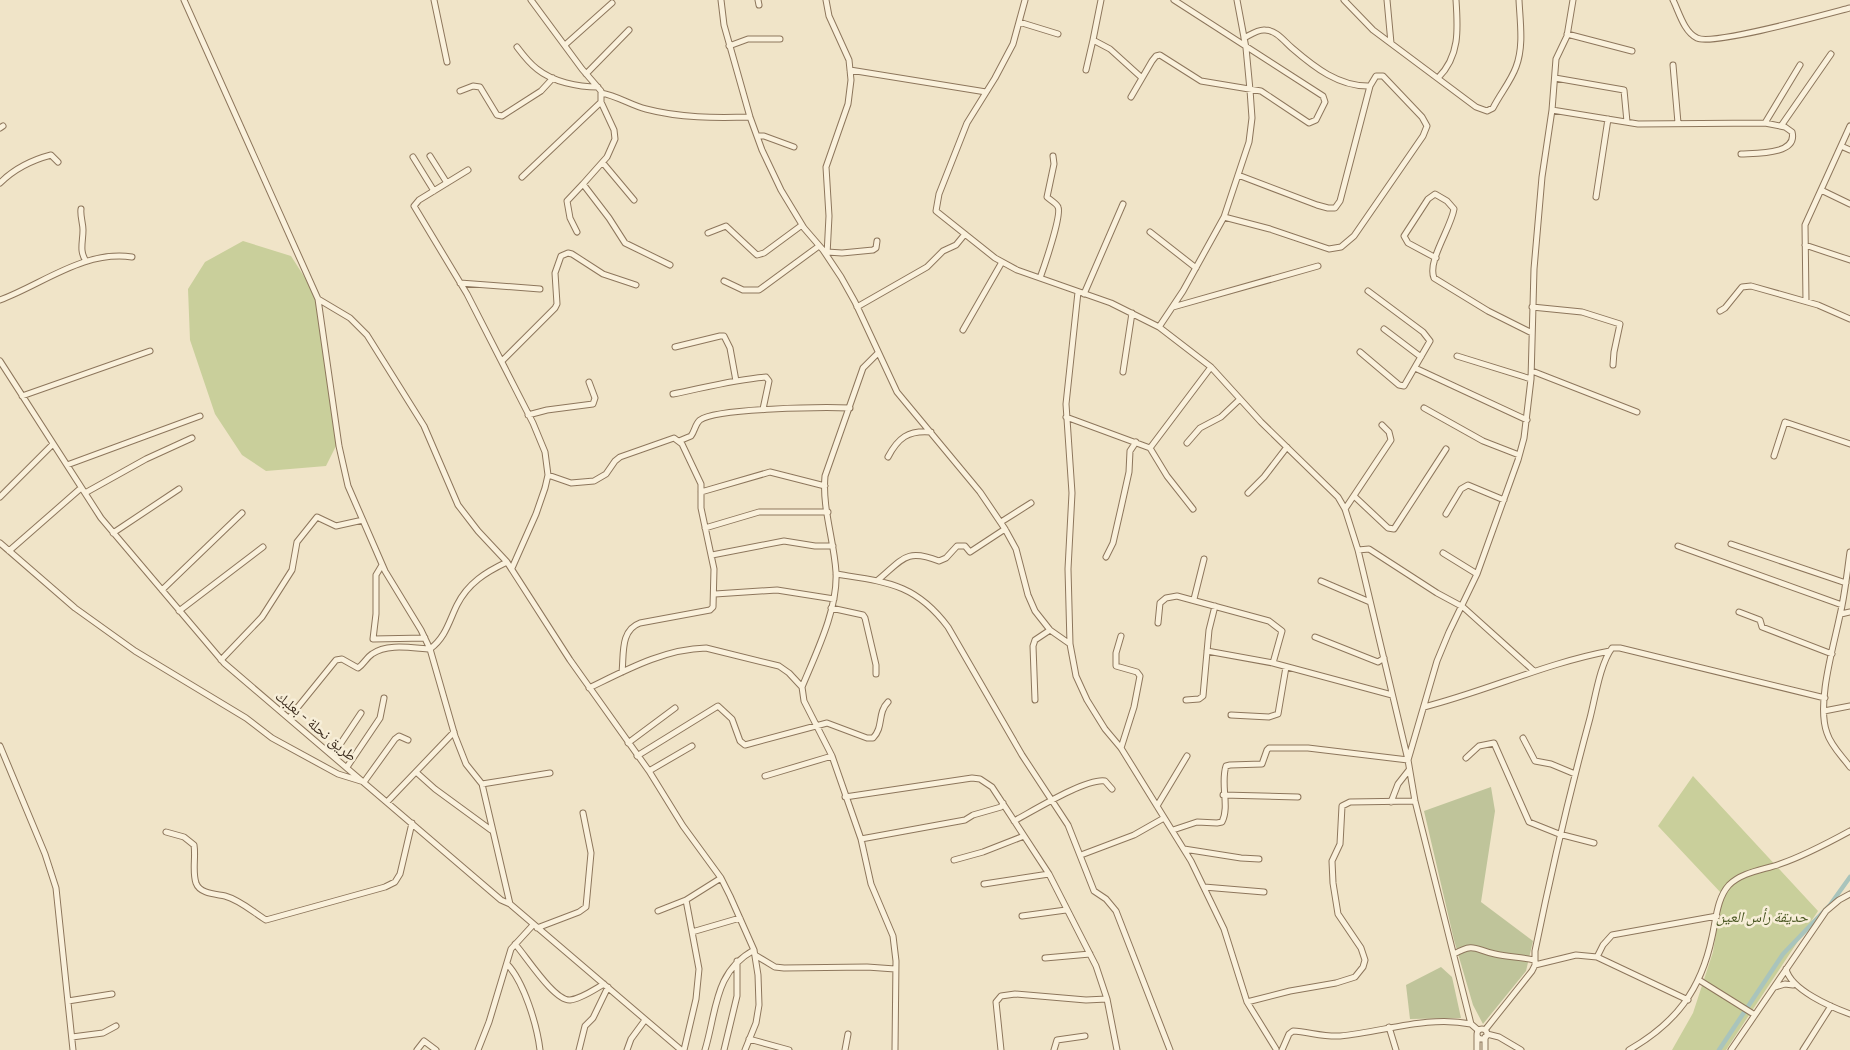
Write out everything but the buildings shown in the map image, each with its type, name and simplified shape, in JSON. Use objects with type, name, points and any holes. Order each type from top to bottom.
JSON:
[{"type":"street","points":[[184,0],[318,299],[341,461],[348,486],[382,565],[430,648],[454,732],[466,764],[482,784],[510,904]]},
{"type":"street","points":[[434,0],[447,62]]},
{"type":"street","points":[[531,0],[600,90],[601,102],[615,135],[613,145],[603,163],[567,201],[570,218],[577,232]]},
{"type":"street","points":[[721,0],[729,46],[750,117],[776,180],[802,225],[827,253],[857,307],[897,392],[980,492],[1005,528],[1016,549],[1028,595],[1035,611],[1050,630],[1070,644]]},
{"type":"street","points":[[826,0],[829,16],[846,52],[850,70],[848,104],[826,167],[829,207],[827,253]]},
{"type":"street","points":[[1025,0],[1013,44],[967,123],[936,205],[938,213],[1002,262],[1017,270],[1132,313],[1159,327],[1211,367],[1338,497],[1345,509],[1358,550],[1408,760],[1415,801],[1471,1024],[1482,1039],[1528,976],[1535,962],[1560,834],[1610,651]]},
{"type":"street","points":[[1086,70],[1101,0]]},
{"type":"street","points":[[1131,97],[1156,56],[1160,55],[1201,81],[1261,92],[1311,123],[1316,120],[1325,100],[1320,94],[1174,0]]},
{"type":"street","points":[[1159,327],[1196,268],[1224,217],[1252,130],[1246,48],[1237,0]]},
{"type":"street","points":[[1344,0],[1373,30],[1476,107],[1487,111],[1493,108],[1516,69],[1519,59],[1521,37],[1519,0]]},
{"type":"street","points":[[1387,0],[1391,43]]},
{"type":"street","points":[[1438,78],[1446,70],[1455,52],[1457,38],[1455,0]]},
{"type":"street","points":[[1408,760],[1437,661],[1477,574],[1519,455],[1527,420],[1532,371],[1532,306],[1537,222],[1552,110],[1556,59],[1568,34],[1573,0]]},
{"type":"street","points":[[1673,0],[1689,32],[1707,41],[1744,35],[1850,8]]},
{"type":"street","points":[[565,45],[612,3]]},
{"type":"street","points":[[1019,22],[1058,34]]},
{"type":"street","points":[[586,74],[629,30]]},
{"type":"street","points":[[1244,38],[1261,30],[1274,32],[1329,76],[1348,83],[1370,86]]},
{"type":"street","points":[[1568,34],[1632,51]]},
{"type":"street","points":[[729,46],[748,39],[780,39]]},
{"type":"street","points":[[1094,40],[1110,49],[1142,78]]},
{"type":"street","points":[[517,47],[539,71],[553,78],[600,90],[640,108],[705,117],[750,117]]},
{"type":"street","points":[[1782,126],[1831,54]]},
{"type":"street","points":[[1673,65],[1678,123]]},
{"type":"street","points":[[1765,123],[1800,65]]},
{"type":"street","points":[[850,70],[987,92]]},
{"type":"street","points":[[1224,217],[1270,229],[1329,249],[1337,248],[1354,236],[1423,136],[1427,126],[1422,117],[1383,76],[1376,76],[1370,86],[1340,201],[1335,208],[1317,205],[1238,175]]},
{"type":"street","points":[[460,91],[474,86],[480,87],[496,115],[502,116],[541,91],[553,78]]},
{"type":"street","points":[[1555,78],[1624,90],[1627,123]]},
{"type":"street","points":[[522,177],[601,102]]},
{"type":"street","points":[[1552,110],[1627,123],[1765,123],[1782,126],[1791,130],[1793,134],[1791,141],[1784,148],[1773,152],[1741,154]]},
{"type":"street","points":[[1596,197],[1608,119]]},
{"type":"street","points":[[1806,302],[1805,225],[1850,126]]},
{"type":"street","points":[[757,136],[764,136],[794,147]]},
{"type":"street","points":[[1841,146],[1850,150]]},
{"type":"street","points":[[0,183],[14,170],[42,158],[51,155],[58,162]]},
{"type":"street","points":[[430,156],[447,183]]},
{"type":"street","points":[[1040,278],[1054,235],[1059,210],[1057,205],[1047,197],[1053,171],[1053,156]]},
{"type":"street","points":[[413,157],[434,192]]},
{"type":"street","points":[[603,163],[634,200]]},
{"type":"street","points":[[468,170],[419,200],[414,206],[460,283],[502,361],[545,452],[548,475],[536,514],[512,568]]},
{"type":"street","points":[[583,184],[625,243],[670,265]]},
{"type":"street","points":[[1821,190],[1850,204]]},
{"type":"street","points":[[1436,258],[1408,243],[1404,236],[1428,199],[1435,194],[1447,201],[1454,209],[1432,273],[1436,279],[1488,311],[1532,333]]},
{"type":"street","points":[[1123,204],[1081,293],[1069,368],[1066,417],[1071,493],[1068,569],[1070,644],[1076,676],[1087,700],[1105,729],[1121,748],[1184,849],[1224,929],[1247,1002],[1279,1049],[1293,1031],[1331,1036],[1439,1021],[1471,1024]]},
{"type":"street","points":[[81,209],[82,256],[86,261]]},
{"type":"street","points":[[708,233],[726,226],[757,255],[764,253],[802,225]]},
{"type":"street","points":[[1150,232],[1196,268]]},
{"type":"street","points":[[857,307],[927,267],[943,251],[956,245],[965,234]]},
{"type":"street","points":[[827,253],[873,250],[876,248],[877,241]]},
{"type":"street","points":[[1805,245],[1850,260]]},
{"type":"street","points":[[724,281],[743,290],[759,290],[819,246]]},
{"type":"street","points":[[502,361],[555,308],[557,304],[555,273],[561,256],[572,254],[603,274],[636,285]]},
{"type":"street","points":[[0,300],[101,256],[132,257]]},
{"type":"street","points":[[963,330],[1002,262]]},
{"type":"street","points":[[1172,308],[1318,266]]},
{"type":"street","points":[[460,283],[540,289]]},
{"type":"street","points":[[1720,311],[1744,286],[1762,288],[1850,319]]},
{"type":"street","points":[[1360,352],[1399,385],[1405,386],[1430,341],[1428,336],[1368,291]]},
{"type":"street","points":[[318,299],[350,318],[367,335],[424,426],[458,505],[512,568],[589,687],[721,878],[755,953],[759,1005],[756,1023],[745,1050]]},
{"type":"street","points":[[1532,306],[1582,312],[1618,322],[1620,327],[1613,365]]},
{"type":"street","points":[[1124,372],[1132,313]]},
{"type":"street","points":[[1384,329],[1421,357]]},
{"type":"street","points":[[675,347],[724,336],[730,348],[736,381]]},
{"type":"street","points":[[22,396],[150,351]]},
{"type":"street","points":[[878,353],[863,368],[825,476],[836,574],[834,599],[802,687],[804,701],[832,756],[861,839],[871,884],[896,946],[895,1050]]},
{"type":"street","points":[[1457,356],[1531,380]]},
{"type":"street","name":"طريق نحلة - بعلبك","points":[[0,361],[83,491],[113,533],[221,660],[501,900],[510,904],[682,1050]]},
{"type":"street","points":[[1150,448],[1211,367]]},
{"type":"street","points":[[1415,368],[1527,420]]},
{"type":"street","points":[[1532,371],[1637,412]]},
{"type":"street","points":[[673,394],[753,378],[769,379],[763,409]]},
{"type":"street","points":[[528,415],[593,404],[595,398],[589,382]]},
{"type":"street","points":[[1187,443],[1200,428],[1221,417],[1240,399]]},
{"type":"street","points":[[679,441],[693,434],[696,425],[702,419],[763,409],[850,408]]},
{"type":"street","points":[[1424,408],[1483,441],[1519,455]]},
{"type":"street","points":[[67,465],[200,416]]},
{"type":"street","points":[[1066,417],[1150,448],[1167,476],[1193,509]]},
{"type":"street","points":[[1774,456],[1785,422],[1850,444]]},
{"type":"street","points":[[1345,509],[1391,440],[1389,432],[1382,425]]},
{"type":"street","points":[[888,457],[900,438],[920,432],[931,432]]},
{"type":"street","points":[[9,551],[83,491],[192,438]]},
{"type":"street","points":[[548,475],[571,483],[594,481],[606,474],[615,460],[620,457],[674,438],[679,441],[700,480],[701,508],[712,555],[715,594],[713,607],[710,610],[639,623],[630,628],[626,634],[622,672]]},
{"type":"street","points":[[1106,557],[1113,543],[1121,508],[1129,472],[1130,451],[1136,442]]},
{"type":"street","points":[[0,497],[53,444]]},
{"type":"street","points":[[1248,494],[1287,447]]},
{"type":"street","points":[[1354,496],[1388,528],[1394,528],[1446,449]]},
{"type":"street","points":[[701,492],[770,472],[825,486]]},
{"type":"street","points":[[1446,514],[1461,489],[1468,485],[1504,500]]},
{"type":"street","points":[[113,533],[179,489]]},
{"type":"street","points":[[1001,522],[1031,503]]},
{"type":"street","points":[[705,528],[759,512],[828,512]]},
{"type":"street","points":[[162,590],[242,513]]},
{"type":"street","points":[[221,660],[262,617],[292,570],[297,542],[317,517],[336,526],[363,520]]},
{"type":"street","points":[[878,580],[909,556],[926,555],[939,561],[946,558],[957,546],[965,546],[970,552],[1005,528]]},
{"type":"street","points":[[712,555],[784,541],[815,546],[833,546]]},
{"type":"street","points":[[0,543],[75,608],[135,651],[246,718],[272,738],[338,774],[364,782],[395,738],[399,736],[408,740]]},
{"type":"street","points":[[1731,544],[1846,583]]},
{"type":"street","points":[[1678,546],[1842,605]]},
{"type":"street","points":[[179,611],[263,548]]},
{"type":"street","points":[[1358,550],[1369,549],[1462,607],[1534,671]]},
{"type":"street","points":[[1850,552],[1824,711],[1826,732],[1850,767]]},
{"type":"street","points":[[1443,553],[1477,574]]},
{"type":"street","points":[[1194,599],[1204,559]]},
{"type":"street","points":[[289,718],[336,660],[342,659],[358,668],[374,652],[385,649],[430,648],[439,642],[458,604],[471,585],[480,576],[507,562]]},
{"type":"street","points":[[382,565],[376,575],[376,618],[373,638],[376,640],[425,638]]},
{"type":"street","points":[[836,574],[878,580],[908,591],[927,603],[939,615],[1051,801],[1068,825],[1094,891],[1106,899],[1116,911],[1170,1050]]},
{"type":"street","points":[[1321,580],[1370,602]]},
{"type":"street","points":[[715,594],[777,590],[834,599]]},
{"type":"street","points":[[1158,623],[1160,603],[1177,596],[1269,621],[1281,628],[1282,632],[1273,663]]},
{"type":"street","points":[[1186,700],[1199,699],[1203,696],[1207,651],[1215,606]]},
{"type":"street","points":[[831,608],[865,618],[876,674]]},
{"type":"street","points":[[1739,612],[1759,620],[1762,627],[1832,654]]},
{"type":"street","points":[[1841,614],[1850,612]]},
{"type":"street","points":[[1035,700],[1033,646],[1035,640],[1050,630]]},
{"type":"street","points":[[1120,636],[1116,666],[1137,672],[1140,676],[1134,707],[1121,748]]},
{"type":"street","points":[[1315,637],[1378,662],[1384,658]]},
{"type":"street","points":[[385,640],[385,649]]},
{"type":"street","points":[[1424,707],[1574,657],[1610,651],[1616,647],[1673,659],[1825,698]]},
{"type":"street","points":[[589,687],[641,663],[672,652],[706,648],[779,666],[802,687]]},
{"type":"street","points":[[1207,651],[1273,663],[1392,695]]},
{"type":"street","points":[[1232,715],[1269,717],[1278,714],[1286,667]]},
{"type":"street","points":[[347,767],[380,718],[384,698]]},
{"type":"street","points":[[637,756],[718,706],[732,719],[743,745],[827,723],[867,738],[873,738],[879,729],[882,711],[888,702]]},
{"type":"street","points":[[1824,711],[1850,706]]},
{"type":"street","points":[[628,743],[675,708]]},
{"type":"street","points":[[331,754],[335,752],[361,713]]},
{"type":"street","points":[[387,802],[454,732]]},
{"type":"street","points":[[1402,735],[1416,734]]},
{"type":"street","points":[[1523,738],[1535,760],[1575,774]]},
{"type":"street","points":[[1466,758],[1479,746],[1494,743],[1529,822],[1560,834],[1594,843]]},
{"type":"street","points":[[0,746],[45,854],[56,888],[73,1050]]},
{"type":"street","points":[[649,771],[692,746]]},
{"type":"street","points":[[1173,830],[1197,822],[1222,822],[1224,774],[1227,766],[1260,765],[1264,762],[1266,750],[1272,747],[1308,747],[1408,760]]},
{"type":"street","points":[[765,776],[832,756]]},
{"type":"street","points":[[1157,806],[1187,756]]},
{"type":"street","points":[[1390,802],[1398,784],[1409,770]]},
{"type":"street","points":[[416,772],[492,831]]},
{"type":"street","points":[[482,784],[550,772]]},
{"type":"street","points":[[846,797],[972,778],[980,779],[992,787],[1049,874],[1090,954],[1107,999],[1117,1050]]},
{"type":"street","points":[[1014,821],[1098,780],[1107,782],[1112,789]]},
{"type":"street","points":[[1223,795],[1298,797]]},
{"type":"street","points":[[1247,1002],[1336,983],[1355,977],[1362,971],[1363,952],[1338,914],[1332,859],[1340,844],[1342,808],[1344,804],[1350,802],[1415,801]]},
{"type":"street","points":[[861,839],[965,820],[973,815],[1001,807],[1004,803]]},
{"type":"street","points":[[478,1050],[511,949],[535,927],[579,912],[586,907],[591,853],[583,813]]},
{"type":"street","points":[[1081,855],[1134,835],[1164,818]]},
{"type":"street","points":[[166,832],[183,837],[194,845],[195,876],[200,889],[233,899],[266,920],[386,887],[395,882],[400,874],[412,823]]},
{"type":"street","points":[[1629,1050],[1666,1025],[1688,1000],[1708,957],[1721,898],[1729,886],[1739,878],[1781,864],[1850,831]]},
{"type":"street","points":[[954,860],[1024,836]]},
{"type":"street","points":[[1184,849],[1259,859]]},
{"type":"street","points":[[984,884],[1049,874]]},
{"type":"street","points":[[658,911],[686,900],[721,878]]},
{"type":"street","points":[[1204,887],[1264,892]]},
{"type":"street","points":[[1731,1050],[1753,1013],[1774,987],[1826,911],[1850,894]]},
{"type":"street","points":[[682,1050],[698,986],[697,956],[686,900]]},
{"type":"street","points":[[1022,916],[1066,910]]},
{"type":"street","points":[[1597,957],[1603,945],[1612,935],[1717,916]]},
{"type":"street","points":[[692,932],[740,918]]},
{"type":"street","points":[[515,944],[536,971],[563,998],[573,999],[606,985]]},
{"type":"street","points":[[1454,954],[1464,948],[1477,947],[1494,954],[1535,962],[1576,956],[1597,957],[1688,1000]]},
{"type":"street","points":[[755,953],[775,967],[783,968],[895,969]]},
{"type":"street","points":[[705,1050],[723,981],[737,961],[755,953]]},
{"type":"street","points":[[1045,958],[1090,954]]},
{"type":"street","points":[[724,1050],[737,996],[737,961]]},
{"type":"street","points":[[507,964],[516,974],[528,1004],[540,1050]]},
{"type":"street","points":[[1786,969],[1795,985],[1830,1006],[1850,1014]]},
{"type":"street","points":[[1699,980],[1753,1013]]},
{"type":"street","points":[[1774,987],[1785,984],[1795,985]]},
{"type":"street","points":[[579,1050],[585,1026],[593,1018],[606,985]]},
{"type":"street","points":[[68,1001],[112,994]]},
{"type":"street","points":[[1001,1050],[996,1002],[1001,996],[1015,994],[1086,1000],[1107,999]]},
{"type":"street","points":[[1803,1050],[1830,1006]]},
{"type":"street","points":[[627,1050],[645,1020]]},
{"type":"street","points":[[72,1037],[108,1031],[116,1026]]},
{"type":"street","points":[[1389,1028],[1396,1050]]},
{"type":"street","points":[[1478,1033],[1499,1037],[1521,1050]]},
{"type":"street","points":[[1477,1050],[1478,1033]]},
{"type":"street","points":[[845,1050],[848,1034]]},
{"type":"street","points":[[1485,1050],[1486,1034]]},
{"type":"street","points":[[1054,1050],[1057,1040],[1085,1036]]},
{"type":"street","points":[[749,1039],[789,1050]]},
{"type":"street","points":[[417,1050],[424,1041],[436,1050]]},
{"type":"green space","points":[[243,241],[291,256],[314,292],[339,440],[326,466],[266,471],[242,455],[215,414],[190,340],[188,289],[205,262]]},
{"type":"green space","name":"حديقة رأس العين","points":[[1693,776],[1818,911],[1726,1050],[1672,1050],[1693,1013],[1713,952],[1722,894],[1658,826]]},
{"type":"green space","points":[[1491,787],[1495,811],[1481,902],[1533,941],[1526,971],[1483,1024],[1473,1005],[1454,940],[1424,811]]},
{"type":"green space","points":[[1441,967],[1452,977],[1461,1018],[1410,1019],[1406,985]]},
{"type":"waterway","points":[[1719,1050],[1783,954],[1830,905],[1850,877]]}]
